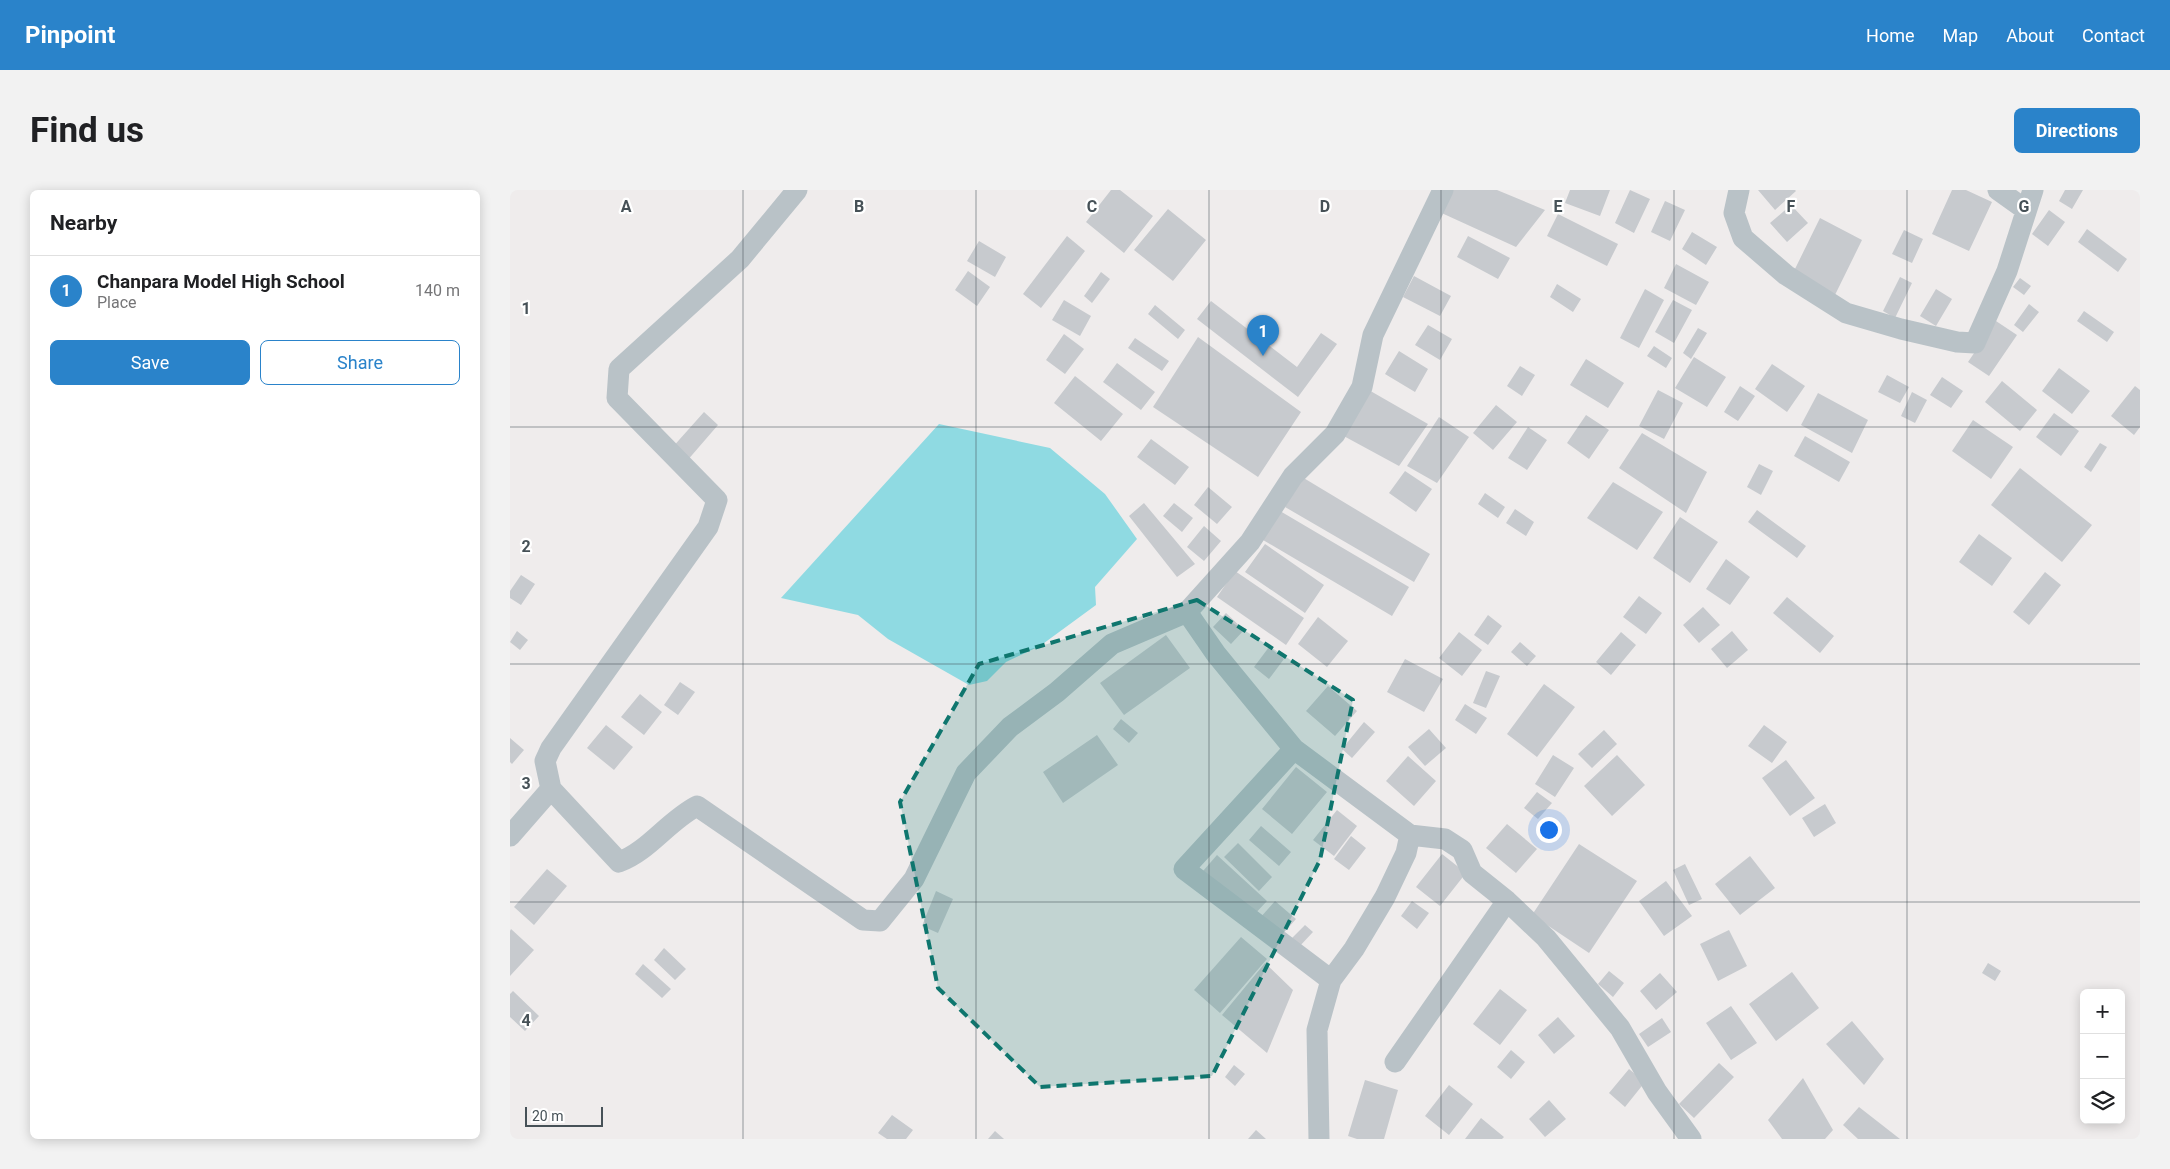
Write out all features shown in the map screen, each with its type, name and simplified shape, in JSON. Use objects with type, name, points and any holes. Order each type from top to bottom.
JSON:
[{"type":"street","points":[[797,190],[740,258],[619,369],[617,398],[717,500],[708,527],[551,748],[545,761],[551,789],[619,862],[632,857],[683,813],[697,806],[863,920],[880,921],[914,879],[966,773],[1010,728],[1057,692],[1112,644],[1187,612],[1250,542],[1294,476],[1335,434],[1362,387],[1373,336],[1443,190]]},
{"type":"street","points":[[1739,190],[1734,213],[1742,238],[1786,275],[1846,313],[1957,342],[1975,343],[2008,271],[2030,200],[1998,190]]},
{"type":"street","points":[[1187,612],[1216,654],[1294,749],[1410,835],[1445,839],[1462,850],[1472,873],[1508,901],[1546,938],[1620,1028],[1657,1092],[1692,1139]]},
{"type":"street","points":[[1294,749],[1184,869],[1331,980]]},
{"type":"street","points":[[510,836],[551,789]]},
{"type":"street","points":[[1319,1139],[1317,1030],[1331,980],[1354,949],[1385,897],[1406,854],[1410,835]]},
{"type":"street","points":[[1396,1062],[1508,901]]},
{"type":"highlighted area","points":[[1197,600],[1353,700],[1320,860],[1212,1076],[1040,1087],[938,988],[900,802],[979,664]]},
{"type":"water","points":[[939,424],[1050,448],[1105,494],[1137,539],[1095,587],[1096,605],[1040,646],[1006,662],[987,681],[969,685],[888,639],[858,615],[781,598]]},
{"type":"building","points":[[1111,190],[1120,190],[1153,216],[1124,253],[1086,222]]},
{"type":"building","points":[[1449,190],[1497,190],[1545,210],[1516,247],[1435,210]]},
{"type":"building","points":[[1570,190],[1610,190],[1600,216],[1565,203]]},
{"type":"building","points":[[1630,190],[1650,199],[1634,233],[1615,223]]},
{"type":"building","points":[[1758,190],[1795,190],[1796,191],[1775,210]]},
{"type":"building","points":[[1952,190],[1966,190],[1992,202],[1969,251],[1932,234]]},
{"type":"building","points":[[2065,190],[2083,190],[2072,209],[2059,201]]},
{"type":"building","points":[[1665,201],[1685,210],[1670,241],[1651,232]]},
{"type":"building","points":[[1791,205],[1808,223],[1787,242],[1770,223]]},
{"type":"building","points":[[1168,209],[1206,240],[1173,281],[1134,250]]},
{"type":"building","points":[[2049,210],[2065,222],[2048,246],[2032,234]]},
{"type":"building","points":[[1558,214],[1618,244],[1607,266],[1547,236]]},
{"type":"building","points":[[1820,218],[1862,240],[1834,297],[1794,271]]},
{"type":"building","points":[[2087,229],[2127,259],[2118,272],[2078,242]]},
{"type":"building","points":[[1904,230],[1923,239],[1912,263],[1892,254]]},
{"type":"building","points":[[1692,232],[1717,247],[1706,265],[1682,249]]},
{"type":"building","points":[[1067,236],[1085,251],[1041,308],[1023,294]]},
{"type":"building","points":[[1468,236],[1510,258],[1498,279],[1457,257]]},
{"type":"building","points":[[979,241],[1006,257],[995,277],[967,261]]},
{"type":"building","points":[[1676,264],[1709,282],[1696,305],[1664,288]]},
{"type":"building","points":[[968,271],[990,287],[977,306],[955,290]]},
{"type":"building","points":[[1101,272],[1110,279],[1092,303],[1084,296]]},
{"type":"building","points":[[1414,276],[1451,296],[1440,316],[1403,297]]},
{"type":"building","points":[[1900,277],[1912,283],[1895,318],[1883,311]]},
{"type":"building","points":[[2020,278],[2031,286],[2024,295],[2013,287]]},
{"type":"building","points":[[1557,284],[1581,299],[1573,312],[1550,297]]},
{"type":"building","points":[[1645,289],[1664,300],[1639,348],[1620,338]]},
{"type":"building","points":[[1936,289],[1952,299],[1936,326],[1920,316]]},
{"type":"building","points":[[1064,300],[1091,316],[1080,336],[1052,320]]},
{"type":"building","points":[[1673,300],[1692,310],[1674,343],[1655,332]]},
{"type":"building","points":[[1211,301],[1297,367],[1321,333],[1337,344],[1298,397],[1197,319]]},
{"type":"building","points":[[2029,304],[2039,312],[2023,332],[2014,325]]},
{"type":"building","points":[[1155,305],[1185,330],[1178,339],[1148,314]]},
{"type":"building","points":[[2084,311],[2114,332],[2107,342],[2077,321]]},
{"type":"building","points":[[1996,321],[2017,335],[1989,376],[1968,362]]},
{"type":"building","points":[[1428,325],[1452,339],[1440,360],[1415,345]]},
{"type":"building","points":[[1698,328],[1707,333],[1691,359],[1683,353]]},
{"type":"building","points":[[1064,334],[1084,349],[1065,374],[1046,360]]},
{"type":"building","points":[[1198,337],[1301,412],[1258,477],[1153,407]]},
{"type":"building","points":[[1135,338],[1169,361],[1162,371],[1128,348]]},
{"type":"building","points":[[1654,346],[1672,358],[1666,368],[1647,356]]},
{"type":"building","points":[[1399,351],[1428,369],[1415,392],[1385,374]]},
{"type":"building","points":[[1694,357],[1726,377],[1707,407],[1675,388]]},
{"type":"building","points":[[1586,359],[1624,383],[1608,408],[1570,385]]},
{"type":"building","points":[[1117,363],[1155,392],[1141,410],[1103,382]]},
{"type":"building","points":[[1772,364],[1805,386],[1787,412],[1755,389]]},
{"type":"building","points":[[1520,366],[1535,375],[1522,396],[1507,386]]},
{"type":"building","points":[[2059,368],[2090,391],[2072,414],[2042,391]]},
{"type":"building","points":[[1887,375],[1909,387],[1900,403],[1878,392]]},
{"type":"building","points":[[1075,376],[1123,414],[1101,441],[1054,403]]},
{"type":"building","points":[[1942,377],[1963,391],[1951,408],[1930,395]]},
{"type":"building","points":[[2002,381],[2037,410],[2020,431],[1985,402]]},
{"type":"building","points":[[1740,386],[1755,396],[1738,421],[1724,412]]},
{"type":"building","points":[[2135,386],[2140,390],[2140,427],[2134,435],[2111,416]]},
{"type":"building","points":[[1367,389],[1428,424],[1399,466],[1340,434]]},
{"type":"building","points":[[1658,390],[1683,403],[1664,439],[1639,426]]},
{"type":"building","points":[[1912,392],[1927,400],[1915,423],[1901,416]]},
{"type":"building","points":[[1818,393],[1868,420],[1852,453],[1801,425]]},
{"type":"building","points":[[1496,405],[1517,422],[1493,450],[1473,433]]},
{"type":"building","points":[[704,412],[718,425],[686,462],[671,449]]},
{"type":"building","points":[[2054,413],[2079,431],[2061,456],[2036,437]]},
{"type":"building","points":[[1586,415],[1609,430],[1589,459],[1567,443]]},
{"type":"building","points":[[1439,417],[1469,437],[1437,483],[1407,466]]},
{"type":"building","points":[[1973,420],[2013,447],[1991,479],[1952,451]]},
{"type":"building","points":[[1528,427],[1547,440],[1527,470],[1508,458]]},
{"type":"building","points":[[1642,433],[1707,472],[1686,513],[1619,468]]},
{"type":"building","points":[[1805,436],[1850,462],[1839,482],[1794,456]]},
{"type":"building","points":[[1151,439],[1189,467],[1175,485],[1137,457]]},
{"type":"building","points":[[2100,443],[2107,447],[2091,472],[2084,467]]},
{"type":"building","points":[[1759,464],[1773,471],[1761,495],[1747,487]]},
{"type":"building","points":[[2020,468],[2092,525],[2062,562],[1991,505]]},
{"type":"building","points":[[1405,471],[1432,489],[1416,512],[1389,493]]},
{"type":"building","points":[[1302,477],[1430,554],[1414,582],[1285,507]]},
{"type":"building","points":[[1613,482],[1663,512],[1637,550],[1587,518]]},
{"type":"building","points":[[1208,487],[1232,507],[1217,524],[1194,505]]},
{"type":"building","points":[[1485,493],[1505,507],[1498,518],[1478,504]]},
{"type":"building","points":[[1144,503],[1195,564],[1177,577],[1129,516]]},
{"type":"building","points":[[1174,503],[1193,518],[1182,532],[1163,516]]},
{"type":"building","points":[[1515,509],[1534,522],[1526,536],[1506,523]]},
{"type":"building","points":[[1757,510],[1806,546],[1797,558],[1748,522]]},
{"type":"building","points":[[1280,511],[1409,587],[1392,616],[1263,540]]},
{"type":"building","points":[[1680,517],[1718,542],[1690,583],[1653,558]]},
{"type":"building","points":[[1204,526],[1221,541],[1204,561],[1187,547]]},
{"type":"building","points":[[1979,534],[2012,558],[1992,586],[1959,562]]},
{"type":"building","points":[[1265,544],[1324,585],[1305,613],[1245,572]]},
{"type":"building","points":[[1726,559],[1750,577],[1730,605],[1706,589]]},
{"type":"building","points":[[1235,571],[1304,618],[1286,645],[1217,597]]},
{"type":"building","points":[[2045,572],[2061,585],[2029,625],[2013,612]]},
{"type":"building","points":[[521,575],[535,584],[521,605],[510,598],[510,591]]},
{"type":"building","points":[[1639,596],[1662,613],[1646,634],[1623,617]]},
{"type":"building","points":[[1787,597],[1834,636],[1820,653],[1773,613]]},
{"type":"building","points":[[1703,607],[1720,625],[1699,643],[1683,625]]},
{"type":"building","points":[[1226,613],[1244,630],[1231,644],[1213,627]]},
{"type":"building","points":[[1488,615],[1502,626],[1488,645],[1474,635]]},
{"type":"building","points":[[1318,617],[1348,641],[1327,667],[1298,644]]},
{"type":"building","points":[[517,631],[528,640],[520,650],[510,642]]},
{"type":"building","points":[[1732,631],[1748,650],[1727,668],[1711,649]]},
{"type":"building","points":[[1459,632],[1482,650],[1462,676],[1439,658]]},
{"type":"building","points":[[1621,632],[1636,645],[1611,675],[1596,662]]},
{"type":"building","points":[[1166,635],[1190,668],[1124,715],[1100,683]]},
{"type":"building","points":[[1520,642],[1536,656],[1527,666],[1511,652]]},
{"type":"building","points":[[1269,647],[1284,659],[1269,679],[1254,667]]},
{"type":"building","points":[[1405,659],[1443,679],[1424,712],[1387,692]]},
{"type":"building","points":[[1486,671],[1500,676],[1486,708],[1473,703]]},
{"type":"building","points":[[680,682],[695,692],[678,715],[664,705]]},
{"type":"building","points":[[1544,684],[1575,707],[1537,757],[1507,734]]},
{"type":"building","points":[[1328,686],[1357,711],[1335,736],[1306,711]]},
{"type":"building","points":[[640,694],[662,712],[644,735],[621,717]]},
{"type":"building","points":[[1465,704],[1487,718],[1476,734],[1455,720]]},
{"type":"building","points":[[1121,719],[1138,733],[1129,743],[1113,729]]},
{"type":"building","points":[[1364,722],[1375,732],[1352,758],[1342,749]]},
{"type":"building","points":[[606,725],[633,747],[614,770],[587,748]]},
{"type":"building","points":[[1764,725],[1787,742],[1772,763],[1748,746]]},
{"type":"building","points":[[1429,729],[1446,748],[1425,766],[1408,747]]},
{"type":"building","points":[[1604,730],[1617,744],[1592,768],[1578,754]]},
{"type":"building","points":[[1097,735],[1118,765],[1063,803],[1043,772]]},
{"type":"building","points":[[510,738],[524,750],[512,764],[510,762]]},
{"type":"building","points":[[1553,755],[1574,768],[1555,797],[1535,784]]},
{"type":"building","points":[[1617,755],[1645,785],[1612,816],[1584,786]]},
{"type":"building","points":[[1408,756],[1436,781],[1414,806],[1386,781]]},
{"type":"building","points":[[1786,760],[1815,798],[1790,816],[1762,778]]},
{"type":"building","points":[[1296,767],[1327,792],[1292,834],[1262,809]]},
{"type":"building","points":[[1537,792],[1552,803],[1538,819],[1524,808]]},
{"type":"building","points":[[1825,804],[1836,823],[1814,837],[1802,818]]},
{"type":"building","points":[[1337,810],[1357,826],[1334,856],[1313,840]]},
{"type":"building","points":[[1507,824],[1537,849],[1516,873],[1486,848]]},
{"type":"building","points":[[1261,826],[1291,852],[1279,866],[1249,840]]},
{"type":"building","points":[[1351,836],[1366,848],[1349,870],[1334,859]]},
{"type":"building","points":[[1238,843],[1272,877],[1259,891],[1224,857]]},
{"type":"building","points":[[1579,844],[1637,881],[1589,953],[1532,915]]},
{"type":"building","points":[[1442,854],[1466,873],[1440,906],[1416,887]]},
{"type":"building","points":[[1217,855],[1267,901],[1253,916],[1203,871]]},
{"type":"building","points":[[1750,856],[1775,888],[1740,915],[1715,884]]},
{"type":"building","points":[[1685,864],[1702,899],[1689,905],[1673,870]]},
{"type":"building","points":[[547,869],[567,886],[534,925],[514,907]]},
{"type":"building","points":[[1666,881],[1692,916],[1664,936],[1639,901]]},
{"type":"building","points":[[936,891],[953,899],[938,933],[922,926]]},
{"type":"building","points":[[1275,901],[1296,919],[1280,937],[1259,919]]},
{"type":"building","points":[[1412,901],[1429,913],[1417,929],[1401,916]]},
{"type":"building","points":[[1305,925],[1313,932],[1298,948],[1290,940]]},
{"type":"building","points":[[511,929],[534,950],[510,976],[510,931]]},
{"type":"building","points":[[1729,930],[1747,966],[1718,981],[1700,944]]},
{"type":"building","points":[[1241,937],[1267,959],[1220,1013],[1194,990]]},
{"type":"building","points":[[664,948],[686,969],[675,980],[654,960]]},
{"type":"building","points":[[1265,963],[1293,990],[1267,1053],[1222,1015]]},
{"type":"building","points":[[1988,963],[2001,971],[1995,981],[1982,973]]},
{"type":"building","points":[[643,964],[671,989],[662,998],[635,974]]},
{"type":"building","points":[[1609,971],[1624,983],[1613,997],[1598,984]]},
{"type":"building","points":[[1792,972],[1819,1008],[1776,1041],[1749,1004]]},
{"type":"building","points":[[1660,973],[1677,992],[1656,1010],[1640,991]]},
{"type":"building","points":[[1500,989],[1527,1010],[1500,1045],[1473,1024]]},
{"type":"building","points":[[513,991],[539,1016],[525,1031],[510,1017],[510,994]]},
{"type":"building","points":[[1731,1006],[1757,1043],[1731,1060],[1706,1023]]},
{"type":"building","points":[[1558,1017],[1575,1036],[1554,1054],[1538,1035]]},
{"type":"building","points":[[1662,1018],[1671,1032],[1648,1047],[1639,1034]]},
{"type":"building","points":[[1852,1021],[1884,1059],[1864,1085],[1826,1044]]},
{"type":"building","points":[[1511,1050],[1525,1062],[1511,1079],[1497,1067]]},
{"type":"building","points":[[1719,1063],[1734,1077],[1694,1118],[1679,1104]]},
{"type":"building","points":[[1234,1065],[1245,1074],[1235,1086],[1225,1077]]},
{"type":"building","points":[[1629,1069],[1645,1082],[1625,1107],[1609,1093]]},
{"type":"building","points":[[1803,1078],[1833,1130],[1825,1139],[1782,1139],[1768,1120]]},
{"type":"building","points":[[1365,1080],[1398,1090],[1384,1139],[1357,1139],[1348,1136]]},
{"type":"building","points":[[1449,1085],[1473,1104],[1449,1135],[1425,1116]]},
{"type":"building","points":[[1549,1100],[1566,1119],[1545,1137],[1529,1119]]},
{"type":"building","points":[[1859,1107],[1900,1139],[1858,1139],[1843,1125]]},
{"type":"building","points":[[892,1115],[913,1130],[906,1139],[887,1139],[878,1133]]},
{"type":"building","points":[[1481,1118],[1504,1137],[1502,1139],[1465,1139]]},
{"type":"building","points":[[1256,1130],[1266,1139],[1248,1139]]},
{"type":"building","points":[[995,1131],[1004,1139],[988,1139]]},
{"type":"place","name":"Chanpara Model High School","points":[[1263,356]]}]
